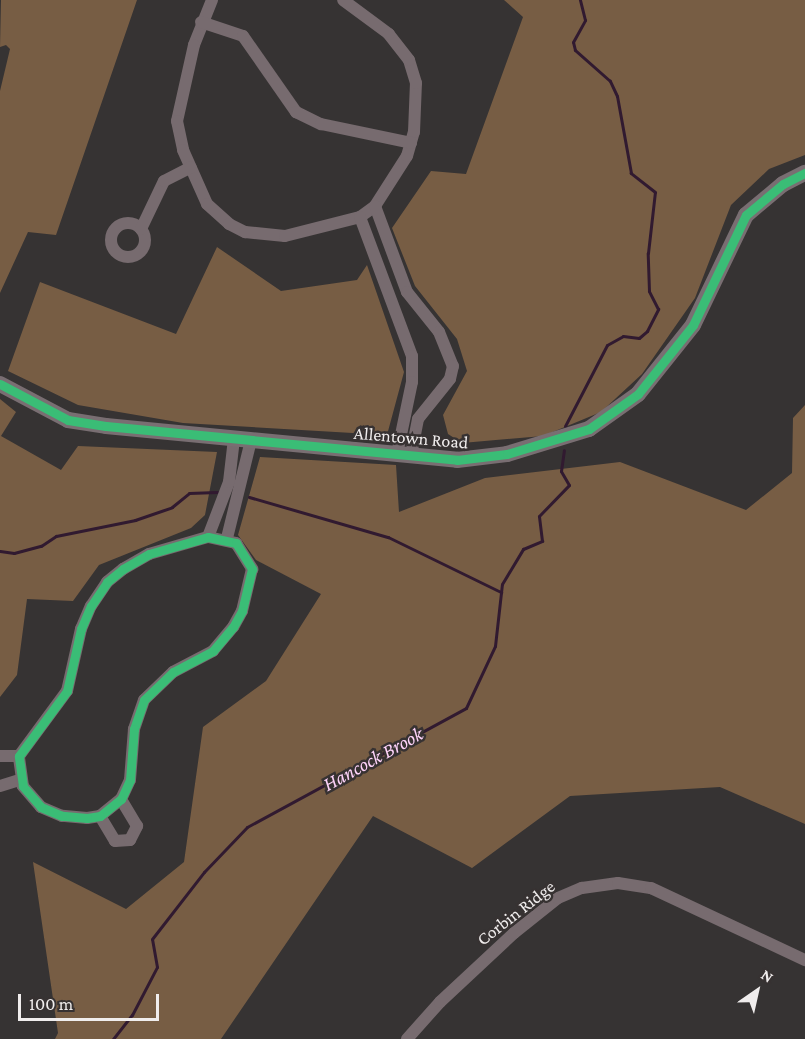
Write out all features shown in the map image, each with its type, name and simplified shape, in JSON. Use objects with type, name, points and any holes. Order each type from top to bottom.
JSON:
[{"type":"street","points":[[212,0],[201,22],[177,121],[191,167],[207,204],[245,232],[285,236],[360,218],[375,206],[411,143],[418,104],[409,60],[389,34],[343,0]]},
{"type":"street","points":[[201,22],[243,36],[296,112],[321,124],[411,143]]},
{"type":"street","points":[[141,229],[164,181],[191,167]]},
{"type":"street","name":"Allentown Road","points":[[0,384],[68,420],[242,439],[467,460],[507,454],[561,440],[608,419],[650,381],[693,326],[746,215],[783,184],[805,173]]},
{"type":"street","points":[[375,206],[407,292],[440,332],[453,366],[450,379],[418,419],[404,455]]},
{"type":"street","points":[[360,218],[412,356],[412,382],[404,455]]},
{"type":"street","points":[[208,537],[229,482],[242,439]]},
{"type":"street","points":[[227,538],[242,439]]},
{"type":"street","points":[[208,537],[227,538],[243,549],[252,569],[242,611],[213,651],[167,677],[144,700],[134,729],[130,780],[121,799],[100,816],[62,816],[41,807],[26,793],[20,780],[19,756],[67,691],[81,629],[107,582],[149,554],[208,537]]},
{"type":"street","points":[[0,756],[19,756]]},
{"type":"street","points":[[0,786],[20,780]]},
{"type":"street","points":[[100,816],[115,841],[130,840],[137,826],[121,799]]},
{"type":"street","name":"Corbin Ridge","points":[[407,1039],[440,1002],[514,933],[558,898],[582,888],[618,883],[651,888],[805,960]]},
{"type":"shaded area","points":[[1,0],[137,0],[56,235],[28,232],[0,293],[0,91],[10,49],[6,45],[0,47]]},
{"type":"shaded area","points":[[504,0],[805,0],[805,155],[769,169],[731,205],[695,298],[642,374],[601,412],[543,436],[462,443],[448,434],[443,415],[467,371],[457,339],[415,286],[392,228],[431,171],[466,174],[523,17]]},
{"type":"shaded area","points":[[217,247],[281,291],[357,280],[367,265],[404,372],[387,435],[183,423],[78,405],[8,371],[40,282],[176,334]]},
{"type":"shaded area","points":[[0,399],[16,412],[1,436],[61,470],[78,446],[217,452],[205,515],[191,528],[99,565],[73,601],[27,599],[17,675],[0,697]]},
{"type":"shaded area","points":[[805,405],[805,824],[720,787],[570,796],[472,868],[373,816],[221,1039],[55,1039],[58,1033],[33,862],[126,909],[184,862],[203,727],[266,681],[321,594],[256,560],[238,535],[260,457],[396,465],[399,512],[485,478],[620,462],[746,510],[792,473],[793,418]]},
{"type":"waterway","name":"Hancock Brook","points":[[565,426],[607,345],[623,336],[639,338],[647,331],[658,309],[649,291],[648,253],[655,192],[631,173],[617,96],[610,81],[575,50],[573,42],[585,20],[580,0]]},
{"type":"waterway","name":"Hancock Brook","points":[[113,1039],[132,1015],[157,967],[152,939],[204,872],[247,827],[466,708],[495,646],[502,584],[523,549],[542,541],[539,516],[569,485],[561,471],[564,450]]},
{"type":"waterway","points":[[0,551],[14,553],[41,546],[56,536],[135,520],[172,507],[189,493],[217,492]]},
{"type":"waterway","points":[[249,497],[388,537],[501,592]]},
{"type":"cycle path","points":[[0,384],[68,420],[106,426],[457,460],[507,454],[589,429],[638,394],[693,325],[746,215],[783,184],[805,173]]},
{"type":"cycle path","points":[[208,537],[236,543],[252,569],[242,611],[233,627],[213,651],[173,672],[144,700],[134,729],[130,780],[121,799],[100,816],[87,818],[62,816],[41,807],[23,786],[19,756],[67,691],[81,629],[91,606],[107,582],[123,569],[149,554],[208,537]]}]
